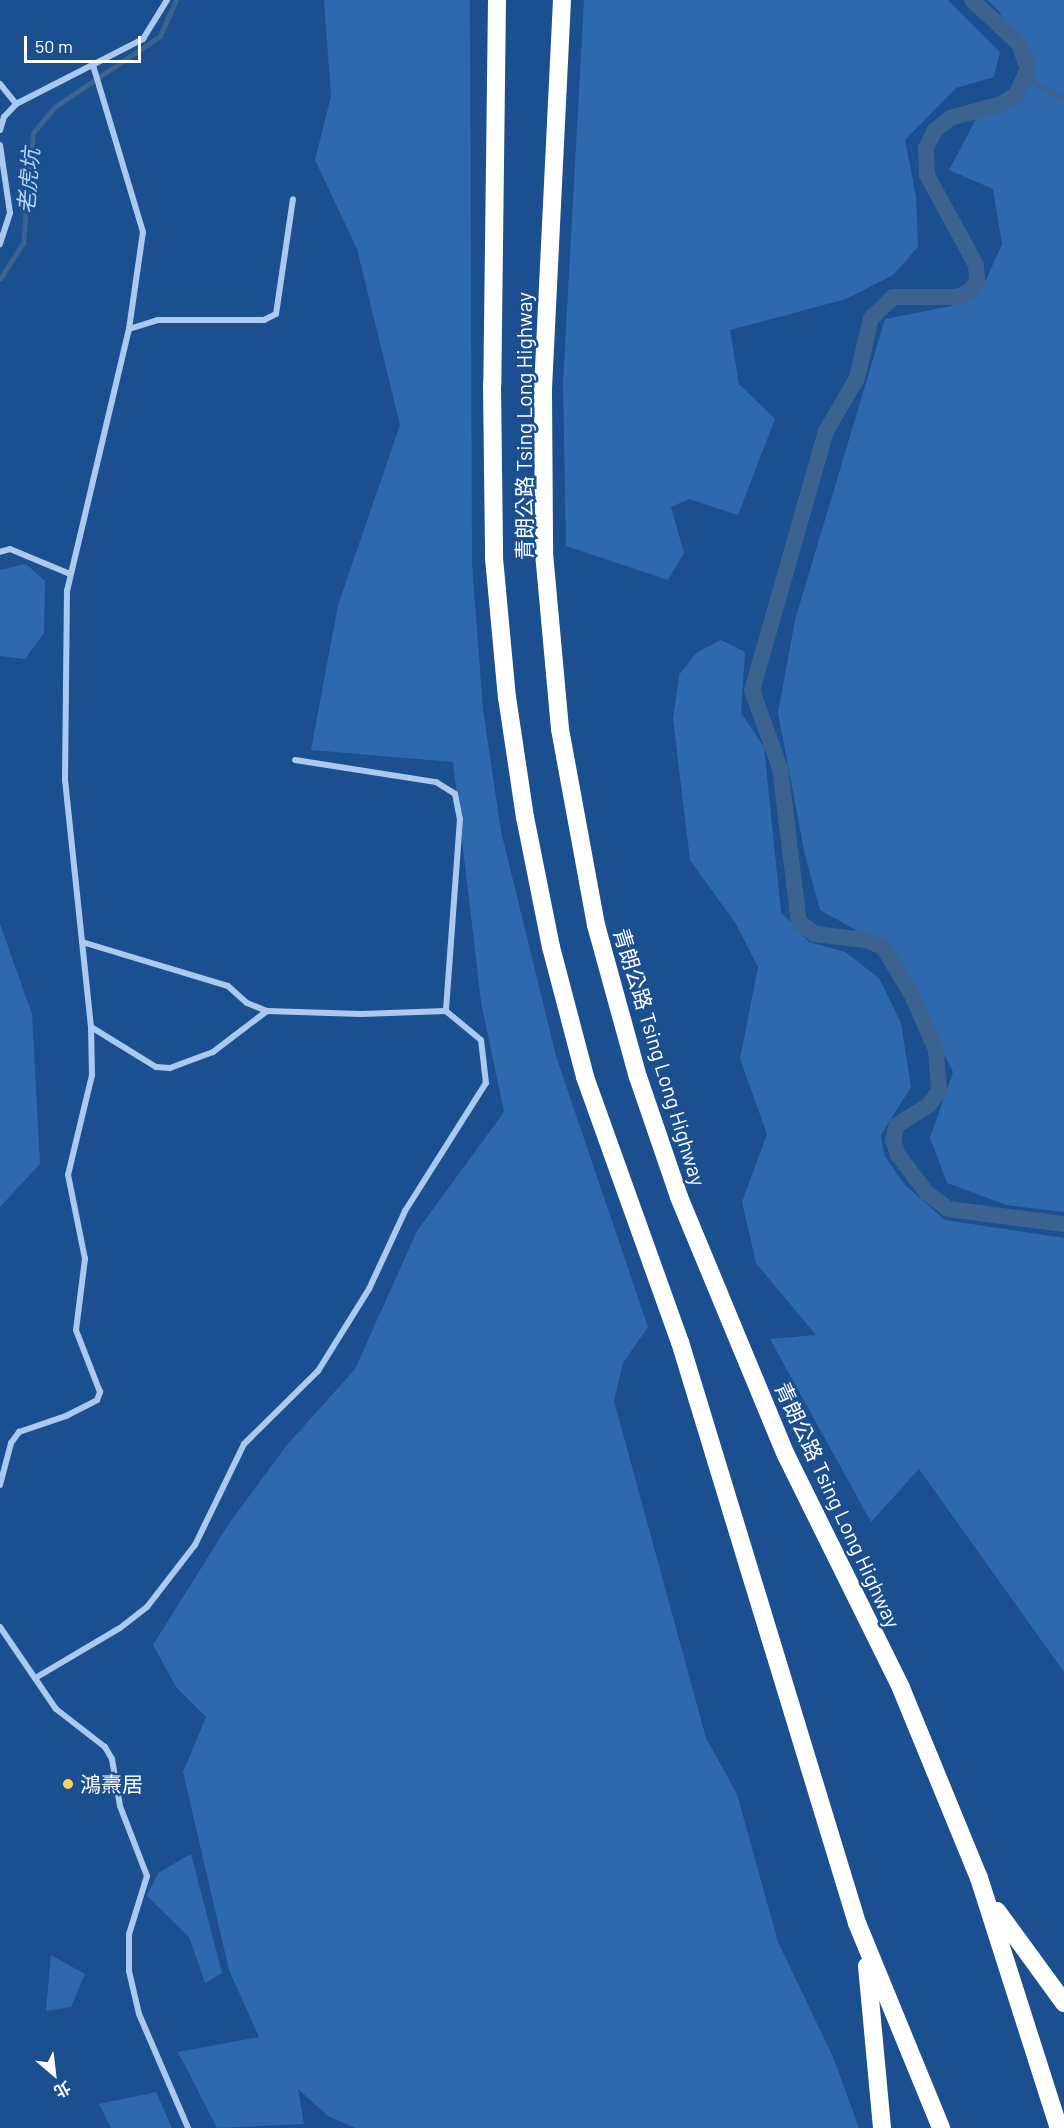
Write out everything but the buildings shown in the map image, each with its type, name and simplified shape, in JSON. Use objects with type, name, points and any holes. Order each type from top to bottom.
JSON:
[{"type":"highway","name":"青朗公路 Tsing Long Highway","points":[[497,0],[492,385],[494,558],[507,697],[525,818],[551,947],[585,1077],[680,1342],[865,1944],[941,2128]]},
{"type":"highway","name":"青朗公路 Tsing Long Highway","points":[[562,0],[543,383],[544,553],[560,729],[596,926],[638,1077],[679,1197],[786,1455],[901,1688],[987,1898],[1059,2128]]},
{"type":"highway","points":[[987,1898],[1064,2003]]},
{"type":"highway","points":[[865,1944],[882,2128]]},
{"type":"street","points":[[0,130],[4,117],[16,104],[94,68],[143,39],[167,0]]},
{"type":"street","points":[[0,1485],[11,1443],[19,1432],[66,1416],[99,1395],[76,1330],[85,1259],[68,1175],[91,1084],[92,1027],[65,780],[66,591],[129,329],[143,232],[94,68]]},
{"type":"street","points":[[0,84],[16,104]]},
{"type":"street","points":[[0,145],[10,213],[0,244]]},
{"type":"street","points":[[129,329],[158,320],[264,320],[276,314],[292,199]]},
{"type":"street","points":[[0,552],[10,549],[70,574]]},
{"type":"street","points":[[295,760],[436,782],[455,794],[460,819],[446,1011]]},
{"type":"street","points":[[37,1677],[120,1628],[147,1607],[195,1545],[244,1444],[318,1371],[369,1289],[405,1210],[486,1083],[482,1040],[446,1011],[361,1014],[267,1011],[247,1003],[228,986],[82,942]]},
{"type":"street","points":[[92,1027],[156,1067],[170,1068],[213,1052],[267,1011]]},
{"type":"street","points":[[0,1627],[37,1677],[56,1709],[105,1747],[112,1759],[120,1806],[147,1876],[129,1934],[129,1971],[143,2023],[188,2128]]},
{"type":"shaded area","points":[[324,0],[470,0],[472,564],[483,709],[501,831],[556,1056],[648,1327],[623,1363],[614,1401],[706,1738],[737,1794],[778,1942],[833,2057],[859,2128],[355,2128],[328,2116],[298,2089],[304,2124],[217,2128],[178,2052],[259,2037],[229,1970],[183,1772],[206,1717],[176,1687],[153,1645],[230,1522],[287,1445],[355,1369],[417,1231],[504,1112],[481,1002],[453,762],[311,750],[338,605],[400,425],[357,249],[315,160],[331,96]]},
{"type":"shaded area","points":[[584,0],[948,0],[1000,52],[994,77],[956,88],[905,140],[916,196],[918,247],[893,275],[846,299],[730,330],[739,384],[775,419],[738,515],[689,499],[671,507],[684,553],[668,580],[566,546],[563,383]]},
{"type":"shaded area","points":[[987,0],[1064,0],[1064,1212],[1006,1205],[947,1183],[930,1138],[953,1072],[893,951],[820,910],[805,855],[778,713],[795,620],[885,319],[951,306],[986,280],[1002,244],[993,189],[949,170],[977,117],[1014,98],[1024,70],[999,11]]},
{"type":"shaded area","points":[[26,564],[45,581],[44,633],[25,659],[0,656],[0,570]]},
{"type":"shaded area","points":[[721,640],[745,652],[741,713],[764,747],[781,912],[809,942],[845,952],[879,978],[901,1023],[911,1087],[881,1135],[884,1155],[905,1185],[945,1220],[1064,1238],[1064,1672],[919,1469],[871,1522],[770,1339],[816,1335],[756,1263],[742,1202],[767,1134],[740,1059],[758,967],[736,924],[690,860],[673,719],[679,675],[696,653]]},
{"type":"shaded area","points":[[0,924],[32,1014],[40,1164],[0,1207]]},
{"type":"shaded area","points":[[191,1854],[222,1973],[205,1983],[189,1937],[147,1896],[158,1873]]},
{"type":"shaded area","points":[[51,1955],[85,1974],[71,2007],[46,2011]]},
{"type":"shaded area","points":[[156,2092],[172,2128],[111,2128],[99,2104]]},
{"type":"waterway","name":"老虎坑","points":[[0,279],[23,243],[33,133],[56,106],[160,36],[176,0]]},
{"type":"waterway","points":[[972,0],[1019,44],[1028,69],[1016,95],[1001,104],[950,118],[935,130],[926,148],[927,175],[976,265],[977,281],[970,291],[957,297],[893,297],[871,318],[857,378],[826,431],[752,690],[780,768],[799,922],[815,934],[866,940],[883,947],[912,995],[936,1050],[939,1091],[929,1105],[897,1125],[893,1140],[898,1155],[927,1193],[948,1209],[1064,1224]]},
{"type":"waterway","points":[[1028,74],[1037,85],[1064,99]]},
{"type":"place","name":"鴻燾居","points":[[68,1784]]}]
